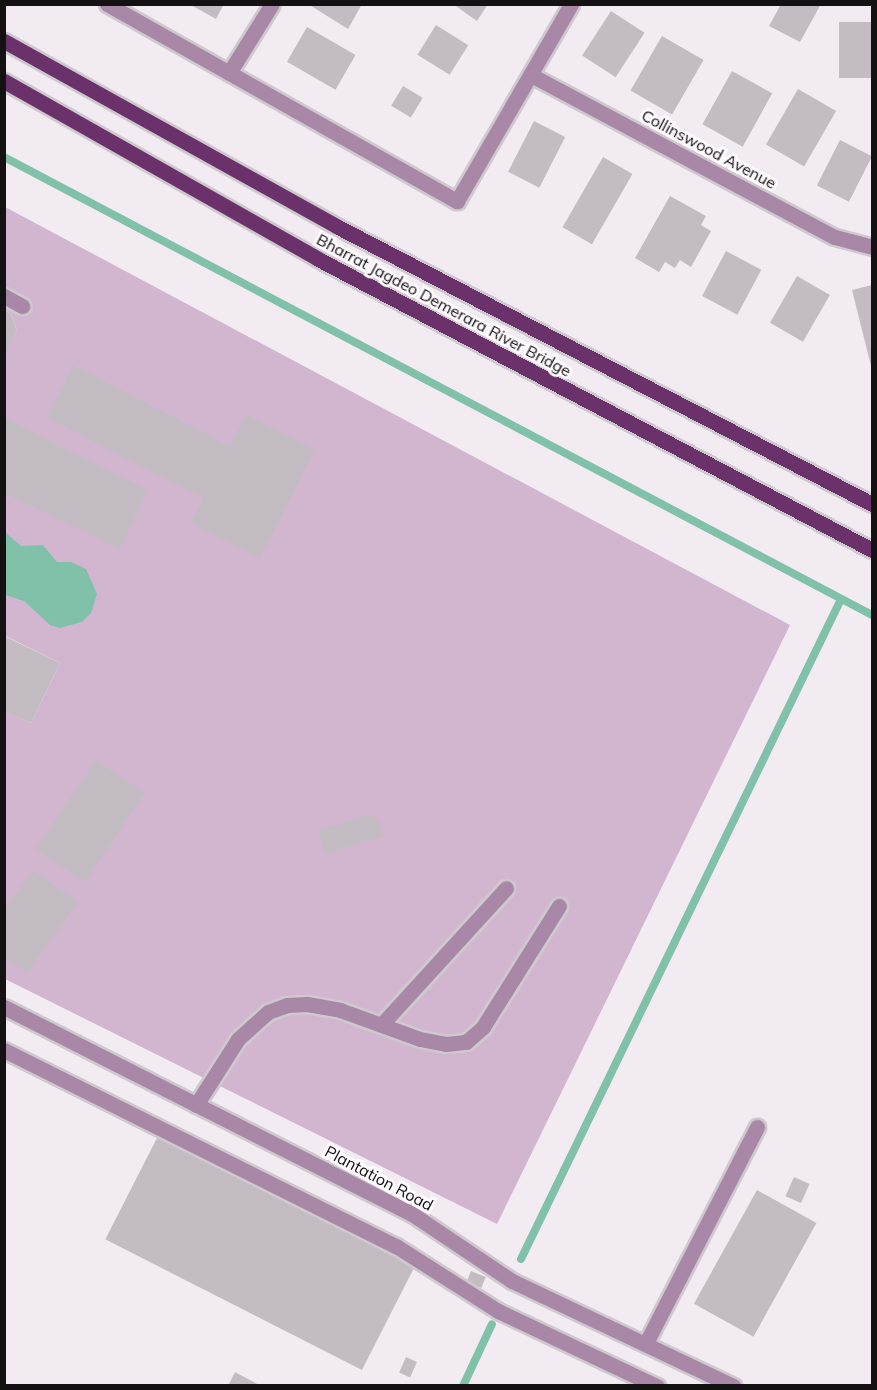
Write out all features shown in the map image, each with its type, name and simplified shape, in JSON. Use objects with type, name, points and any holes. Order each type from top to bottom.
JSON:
[{"type":"main road","name":"Bharrat Jagdeo Demerara River Bridge","points":[[4,40],[338,227],[873,504]]},
{"type":"main road","name":"Bharrat Jagdeo Demerara River Bridge","points":[[4,81],[318,260],[873,550]]},
{"type":"street","points":[[107,4],[457,201],[571,4]]},
{"type":"street","points":[[230,73],[272,4]]},
{"type":"street","name":"Collinswood Avenue","points":[[531,75],[835,237],[873,247]]},
{"type":"street","points":[[4,296],[22,306]]},
{"type":"street","points":[[382,1024],[506,888]]},
{"type":"street","points":[[196,1105],[238,1039],[268,1012],[307,1004],[382,1024],[420,1039],[466,1042],[483,1027],[559,906]]},
{"type":"street","name":"Plantation Road","points":[[4,1007],[412,1214],[512,1281],[734,1386]]},
{"type":"street","points":[[4,1050],[396,1246],[498,1311],[657,1386]]},
{"type":"street","points":[[646,1343],[757,1127]]},
{"type":"shaded area","points":[[5,207],[790,625],[497,1224],[5,979],[5,711],[31,723],[60,663],[5,636],[4,355],[17,331],[11,314],[5,310]]},
{"type":"shaded area","points":[[5,532],[21,546],[43,545],[57,562],[71,562],[86,569],[97,594],[91,613],[82,622],[60,628],[50,625],[24,601],[5,595]]},
{"type":"building","points":[[189,4],[224,4],[216,19]]},
{"type":"building","points":[[308,4],[362,4],[348,29]]},
{"type":"building","points":[[453,4],[488,4],[477,21]]},
{"type":"building","points":[[781,4],[821,4],[800,42],[769,26]]},
{"type":"building","points":[[611,11],[645,33],[616,77],[582,55]]},
{"type":"building","points":[[839,22],[872,22],[872,78],[839,78]]},
{"type":"building","points":[[436,25],[468,45],[450,75],[417,55]]},
{"type":"building","points":[[307,27],[355,55],[335,90],[287,62]]},
{"type":"building","points":[[662,36],[704,60],[672,115],[630,91]]},
{"type":"building","points":[[732,71],[772,93],[743,147],[702,124]]},
{"type":"building","points":[[403,86],[423,98],[411,118],[391,106]]},
{"type":"building","points":[[798,89],[836,111],[804,166],[766,144]]},
{"type":"building","points":[[534,121],[565,137],[539,188],[508,172]]},
{"type":"building","points":[[840,140],[872,156],[849,202],[817,185]]},
{"type":"building","points":[[603,157],[632,174],[592,244],[562,227]]},
{"type":"building","points":[[670,196],[706,216],[701,225],[711,231],[691,267],[680,260],[675,268],[665,262],[659,272],[635,258]]},
{"type":"building","points":[[726,251],[761,270],[737,315],[702,296]]},
{"type":"building","points":[[797,276],[830,295],[803,342],[770,323]]},
{"type":"building","points":[[872,285],[872,370],[852,290]]},
{"type":"building","points":[[5,310],[11,314],[17,331],[5,355]]},
{"type":"building","points":[[73,365],[230,446],[246,414],[315,450],[260,558],[191,523],[203,498],[46,417]]},
{"type":"building","points":[[4,417],[148,490],[120,549],[4,493]]},
{"type":"building","points":[[4,636],[60,663],[31,723],[4,711]]},
{"type":"building","points":[[96,760],[145,793],[85,883],[36,850]]},
{"type":"building","points":[[372,814],[380,824],[382,837],[325,854],[318,830]]},
{"type":"building","points":[[33,870],[78,902],[27,973],[4,957],[4,910]]},
{"type":"building","points":[[158,1136],[415,1267],[362,1370],[105,1239]]},
{"type":"building","points":[[794,1177],[810,1184],[801,1203],[785,1196]]},
{"type":"building","points":[[757,1190],[816,1223],[753,1337],[694,1304]]},
{"type":"building","points":[[471,1271],[486,1277],[481,1288],[467,1282]]},
{"type":"building","points":[[406,1357],[417,1362],[410,1377],[399,1373]]},
{"type":"building","points":[[235,1372],[261,1386],[228,1386]]},
{"type":"waterway","points":[[4,157],[872,615]]},
{"type":"waterway","points":[[521,1259],[841,599]]},
{"type":"waterway","points":[[463,1386],[492,1324]]}]
